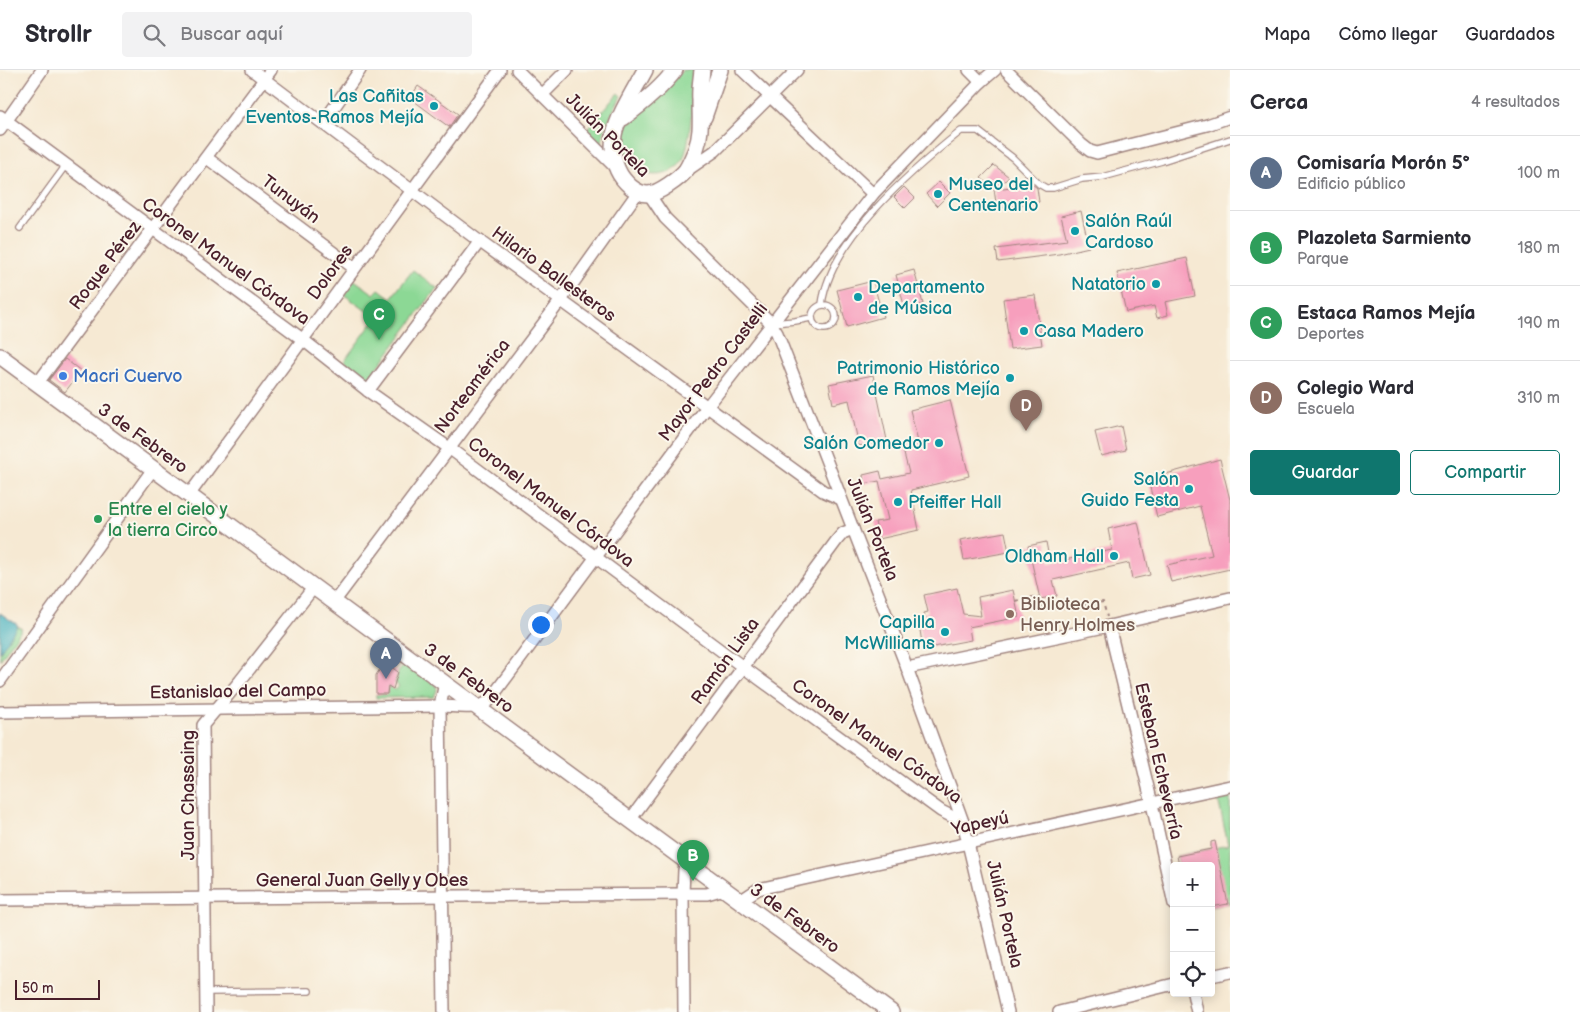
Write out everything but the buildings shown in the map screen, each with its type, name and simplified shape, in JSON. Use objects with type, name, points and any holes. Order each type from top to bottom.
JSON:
[{"type":"main road","points":[[616,168],[613,146],[614,133],[645,70]]},
{"type":"main road","points":[[618,122],[646,101],[675,70]]},
{"type":"main road","points":[[702,70],[699,100],[702,125]]},
{"type":"main road","points":[[685,172],[697,147],[702,125],[720,70]]},
{"type":"main road","name":"Julián Portela","points":[[616,168],[623,179],[644,193]]},
{"type":"main road","name":"Norteamérica","points":[[644,193],[662,190],[685,172]]},
{"type":"main road","name":"3 de Febrero","points":[[0,356],[891,1012]]},
{"type":"street","points":[[2,122],[42,70]]},
{"type":"street","name":"Hilario Ballesteros","points":[[252,70],[268,75],[323,123],[480,241],[822,491],[841,500]]},
{"type":"street","points":[[323,123],[360,70]]},
{"type":"street","name":"Dolores","points":[[189,495],[500,70]]},
{"type":"street","name":"Julián Portela","points":[[517,70],[616,168]]},
{"type":"street","points":[[542,95],[567,70]]},
{"type":"street","points":[[742,70],[873,194]]},
{"type":"street","name":"Norteamérica","points":[[685,172],[715,151],[797,70]]},
{"type":"street","points":[[969,70],[981,82]]},
{"type":"street","name":"Mayor Pedro Castelli","points":[[477,707],[489,701],[771,323],[873,194],[981,82],[995,70]]},
{"type":"street","points":[[1006,70],[1081,144],[1090,151],[1097,153],[1207,125],[1230,117]]},
{"type":"street","name":"Roque Pérez","points":[[37,384],[268,75]]},
{"type":"street","name":"Coronel Manuel Córdova","points":[[2,122],[66,165],[302,339],[368,391],[449,448],[743,667],[941,811],[964,822]]},
{"type":"street","name":"Tunuyán","points":[[206,158],[354,268]]},
{"type":"street","name":"Julián Portela","points":[[644,193],[665,218],[771,323],[777,333],[907,668],[964,822],[1008,1012]]},
{"type":"street","name":"Norteamérica","points":[[334,602],[560,300],[644,193]]},
{"type":"street","points":[[368,391],[480,241]]},
{"type":"street","points":[[0,681],[154,469]]},
{"type":"street","name":"Ramón Lista","points":[[630,820],[836,540],[853,529]]},
{"type":"street","name":"Juan Chassaing","points":[[206,1012],[203,725],[314,587]]},
{"type":"street","points":[[907,668],[1109,626],[1230,598]]},
{"type":"street","name":"Esteban Echeverría","points":[[1109,626],[1170,886]]},
{"type":"street","points":[[444,1012],[444,897],[440,706],[445,683]]},
{"type":"street","name":"Estanislao del Campo","points":[[0,712],[477,707]]},
{"type":"street","name":"Yapeyú","points":[[740,901],[758,889],[1230,786]]},
{"type":"street","points":[[684,1012],[683,894],[686,861]]},
{"type":"street","name":"General Juan Gelly y Obes","points":[[0,900],[707,894],[724,889]]},
{"type":"street","points":[[1215,975],[1230,972]]},
{"type":"street","points":[[1059,1012],[1170,985]]},
{"type":"street","points":[[1194,997],[1197,1012]]},
{"type":"lane","points":[[822,304],[828,279],[843,249],[888,194],[960,131],[978,131],[1013,158],[1039,184],[1046,188],[1053,188],[1082,179],[1103,177],[1230,139]]},
{"type":"lane","points":[[20,228],[66,165]]},
{"type":"lane","points":[[822,304],[831,307],[835,311],[835,322],[828,329],[818,328],[813,324],[811,318],[815,307],[822,304]]},
{"type":"lane","points":[[771,323],[811,318]]},
{"type":"lane","points":[[206,992],[309,991]]},
{"type":"path","points":[[1015,601],[1038,596],[1043,610],[1103,602],[1109,626]]},
{"type":"green space","points":[[683,70],[695,70],[690,131],[685,154],[676,168],[668,173],[659,175],[640,172],[625,160],[619,145],[620,136],[628,122],[668,88]]},
{"type":"green space","points":[[618,93],[621,96],[606,125],[601,145],[586,131]]},
{"type":"green space","points":[[413,270],[437,288],[369,379],[344,361],[376,318],[342,293],[353,279],[374,294],[379,289],[391,298]]},
{"type":"green space","points":[[0,613],[22,629],[0,660]]},
{"type":"green space","points":[[406,664],[436,685],[437,690],[434,697],[376,698],[376,694],[387,694],[388,686],[396,690],[399,686],[395,683],[398,672]]},
{"type":"green space","points":[[1230,791],[1230,903],[1215,906],[1215,862],[1178,862],[1177,856],[1228,845],[1217,794]]},
{"type":"water","points":[[0,613],[18,625],[0,652]]},
{"type":"place","name":"Las Cañitas Eventos-Ramos Mejía","points":[[434,106]]},
{"type":"place","name":"Museo del Centenario","points":[[938,194]]},
{"type":"place","name":"Salón Raúl Cardoso","points":[[1075,231]]},
{"type":"place","name":"Natatorio","points":[[1156,284]]},
{"type":"place","name":"Departamento de Música","points":[[858,297]]},
{"type":"place","name":"Casa Madero","points":[[1024,331]]},
{"type":"place","name":"Estaca Ramos Mejía","points":[[379,340]]},
{"type":"place","name":"Macri Cuervo","points":[[63,376]]},
{"type":"place","name":"Patrimonio Histórico de Ramos Mejía","points":[[1010,378]]},
{"type":"place","name":"Colegio Ward","points":[[1026,431]]},
{"type":"place","name":"Salón Comedor","points":[[939,443]]},
{"type":"place","name":"Salón Guido Festa","points":[[1189,489]]},
{"type":"place","name":"Pfeiffer Hall","points":[[898,502]]},
{"type":"place","name":"Entre el cielo y la tierra Circo","points":[[98,519]]},
{"type":"place","name":"Oldham Hall","points":[[1114,556]]},
{"type":"place","name":"Biblioteca Henry Holmes","points":[[1010,614]]},
{"type":"place","name":"Capilla McWilliams","points":[[945,632]]},
{"type":"place","name":"Comisaría Morón 5°","points":[[386,679]]},
{"type":"place","name":"Plazoleta Sarmiento","points":[[693,881]]}]
